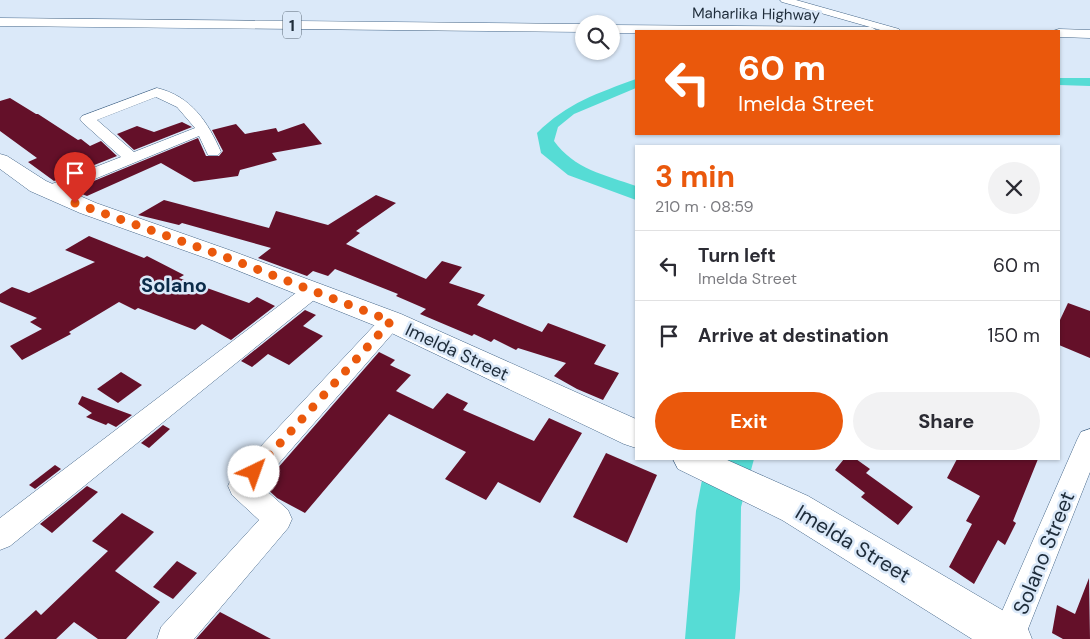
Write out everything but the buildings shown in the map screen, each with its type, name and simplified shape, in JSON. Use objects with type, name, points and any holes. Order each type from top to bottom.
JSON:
[{"type":"main road","name":"1","points":[[0,22],[575,28]]},
{"type":"main road","name":"Maharlika Highway","points":[[620,29],[741,30]]},
{"type":"main road","points":[[1060,33],[1090,34]]},
{"type":"main road","name":"Imelda Street","points":[[0,160],[38,186],[88,208],[223,256],[391,321],[635,434]]},
{"type":"main road","name":"Imelda Street","points":[[692,460],[795,508],[1010,638]]},
{"type":"street","points":[[785,0],[891,30]]},
{"type":"street","points":[[132,158],[87,119],[157,92],[182,104],[204,128],[213,152]]},
{"type":"street","points":[[50,191],[204,128]]},
{"type":"street","points":[[0,536],[312,291]]},
{"type":"street","points":[[173,639],[278,519],[242,486],[391,321]]},
{"type":"street","name":"Solano Street","points":[[1010,638],[1090,440]]},
{"type":"shaded area","points":[[1060,78],[1090,78],[1090,86],[1060,85]]},
{"type":"shaded area","points":[[635,79],[635,88],[574,114],[558,127],[554,141],[562,151],[581,165],[635,186],[635,200],[568,175],[541,153],[537,133],[571,106]]},
{"type":"shaded area","points":[[706,460],[754,460],[741,507],[740,589],[735,639],[685,639],[696,511]]},
{"type":"district","name":"Solano","points":[[174,285]]},
{"type":"route","points":[[75,203],[223,256],[391,321],[254,472]]}]
